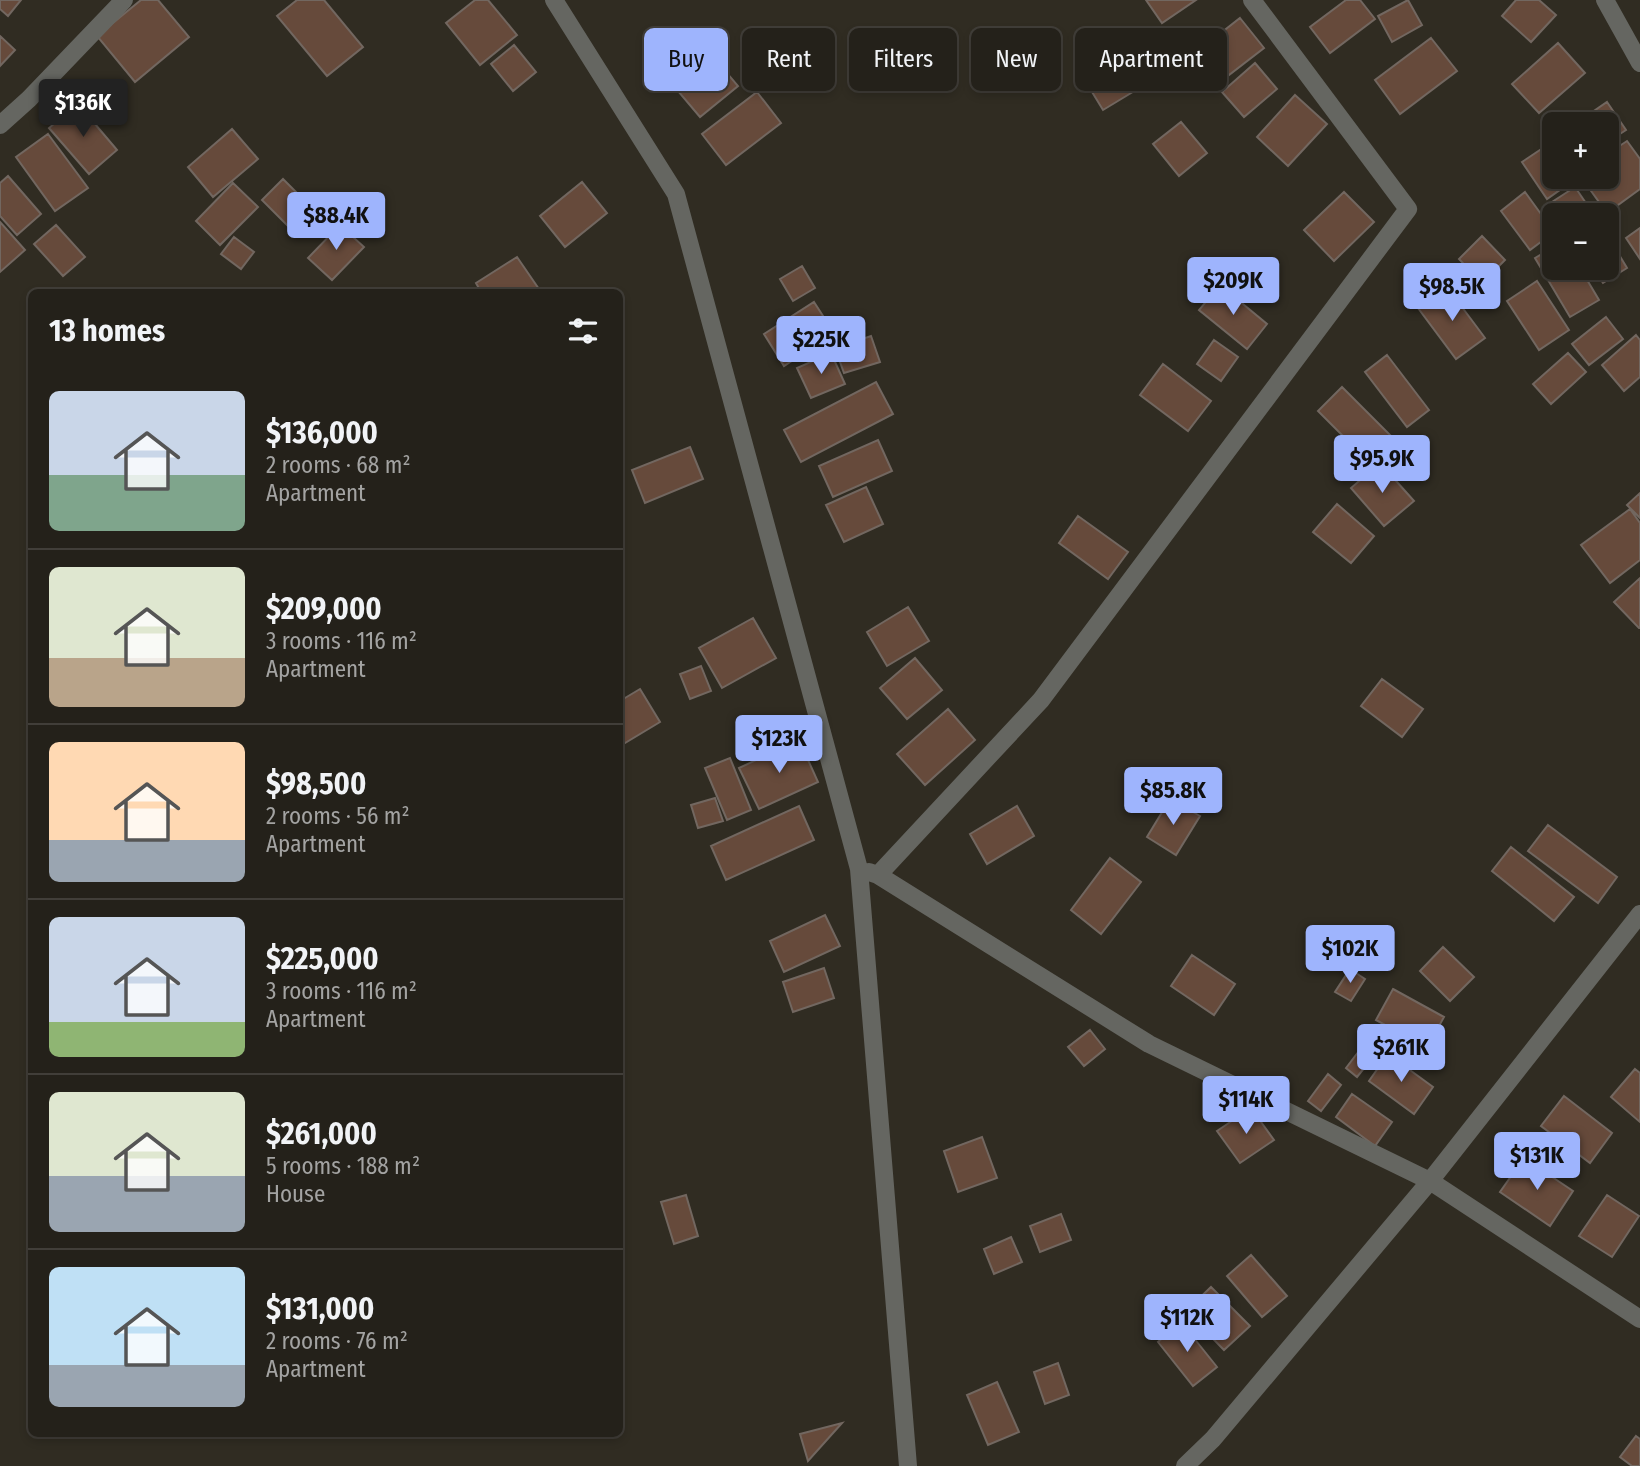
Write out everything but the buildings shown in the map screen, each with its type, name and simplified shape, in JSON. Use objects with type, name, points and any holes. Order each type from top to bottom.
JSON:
[{"type":"street","points":[[0,125],[29,99],[124,0]]},
{"type":"street","points":[[554,0],[676,194],[859,869],[908,1466]]},
{"type":"street","points":[[878,875],[1041,700],[1408,209],[1252,0]]},
{"type":"street","points":[[1605,0],[1640,63]]},
{"type":"street","points":[[859,869],[878,875],[1149,1044],[1430,1181],[1640,1319]]},
{"type":"street","points":[[1185,1466],[1213,1439],[1430,1181],[1640,914]]}]
